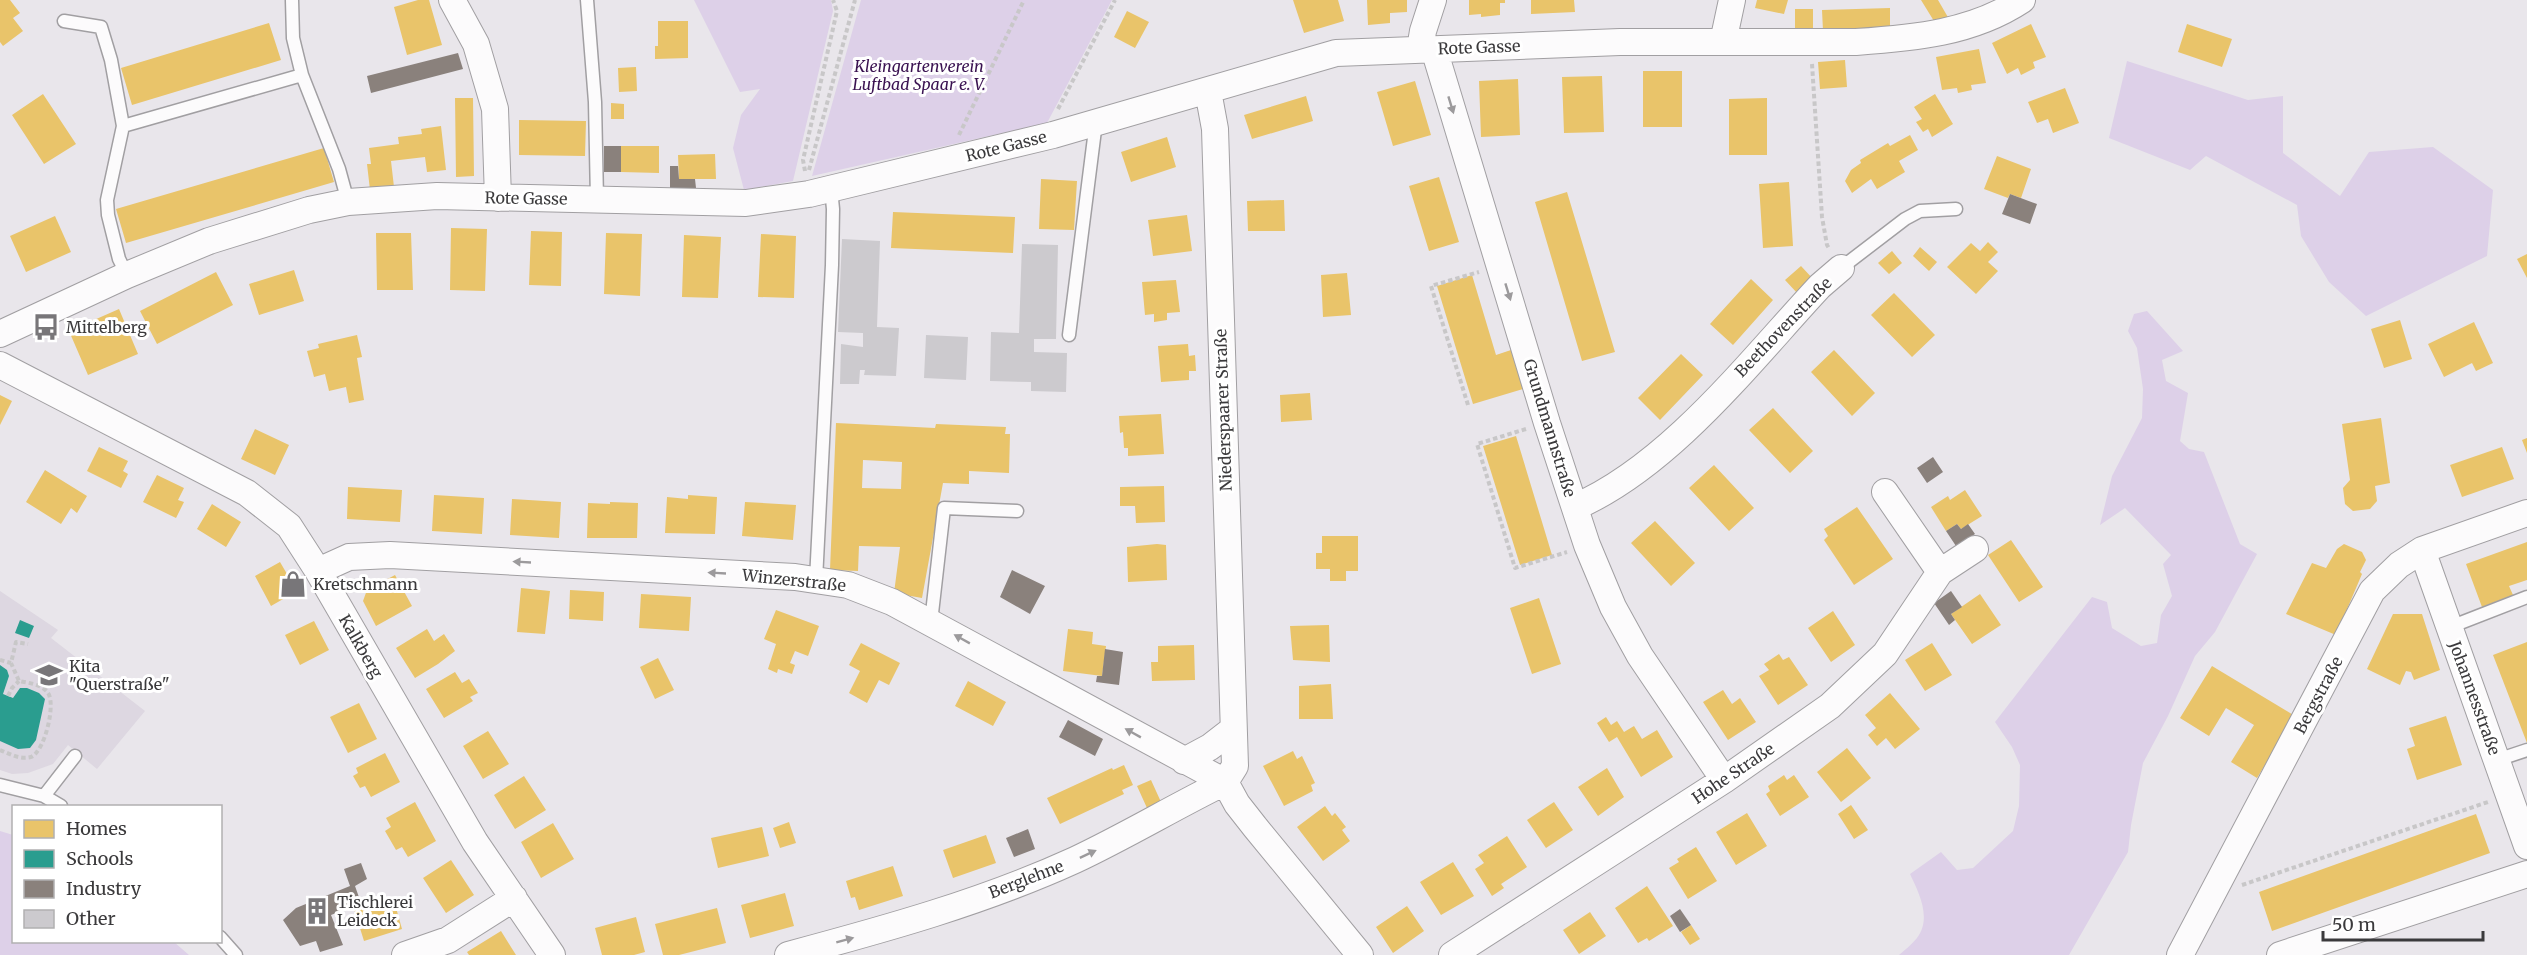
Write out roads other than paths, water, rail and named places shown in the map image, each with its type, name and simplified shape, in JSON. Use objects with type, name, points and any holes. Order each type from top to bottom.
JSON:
[{"type":"street","points":[[452,0],[476,44],[495,109],[498,198]]},
{"type":"street","name":"Grundmannstraße","points":[[1433,0],[1423,31],[1427,49],[1500,266],[1547,423],[1587,545],[1613,607],[1640,656],[1724,780]]},
{"type":"street","points":[[1723,42],[1732,0]]},
{"type":"street","name":"Rote Gasse","points":[[0,333],[127,275],[209,241],[309,210],[348,202],[395,197],[746,203],[831,189],[1053,135],[1336,53],[1620,42],[1890,40],[1950,32],[1978,22],[2022,0]]},
{"type":"street","name":"Niederspaarer Straße","points":[[1208,91],[1215,129],[1232,730],[1235,766],[1225,782]]},
{"type":"street","name":"Beethovenstraße","points":[[1575,507],[1614,487],[1655,456],[1698,417],[1820,286],[1841,268]]},
{"type":"street","name":"Kalkberg","points":[[0,365],[247,493],[289,526],[318,571],[475,842],[552,955]]},
{"type":"street","points":[[1884,492],[1940,572]]},
{"type":"street","name":"Bergstraße","points":[[2180,955],[2372,591],[2398,565],[2422,550],[2527,513]]},
{"type":"street","name":"Hohe Straße","points":[[1452,955],[1724,780],[1830,706],[1885,654],[1940,572],[1975,549]]},
{"type":"street","name":"Johannesstraße","points":[[2422,550],[2527,846]]},
{"type":"street","name":"Winzerstraße","points":[[318,571],[349,557],[390,555],[816,580],[848,585],[872,593],[931,622],[1225,782]]},
{"type":"street","points":[[1184,761],[1210,747],[1232,730]]},
{"type":"street","points":[[1225,782],[1237,804],[1360,955]]},
{"type":"street","name":"Berglehne","points":[[789,955],[817,951],[939,912],[1072,861],[1134,832],[1225,782]]},
{"type":"street","points":[[2280,955],[2527,874]]},
{"type":"street","points":[[405,955],[448,940],[514,897]]},
{"type":"lane","points":[[292,0],[293,38],[302,75],[339,169],[348,202]]},
{"type":"lane","points":[[587,0],[595,102],[597,200]]},
{"type":"lane","points":[[64,21],[101,27],[111,60],[123,126],[106,200],[113,238],[127,275]]},
{"type":"lane","points":[[123,126],[302,75]]},
{"type":"lane","points":[[1069,335],[1096,122]]},
{"type":"lane","points":[[816,580],[832,264],[831,189]]},
{"type":"lane","points":[[1841,268],[1905,219],[1920,211],[1956,209]]},
{"type":"lane","points":[[931,622],[944,508],[1017,511]]},
{"type":"lane","points":[[2450,627],[2527,597]]},
{"type":"lane","points":[[2497,760],[2527,750]]},
{"type":"lane","points":[[44,796],[75,756]]},
{"type":"lane","points":[[0,785],[44,796],[59,805]]},
{"type":"lane","points":[[222,939],[236,955]]},
{"type":"place","name":"Mittelberg","points":[[46,327]]},
{"type":"place","name":"Kretschmann","points":[[293,584]]},
{"type":"place","name":"Kita \"Querstraße\"","points":[[49,675]]},
{"type":"place","name":"Tischlerei Leideck","points":[[317,911]]},
{"type":"park label","name":"Kleingartenverein Luftbad Spaar e. V.","points":[[919,75]]}]
